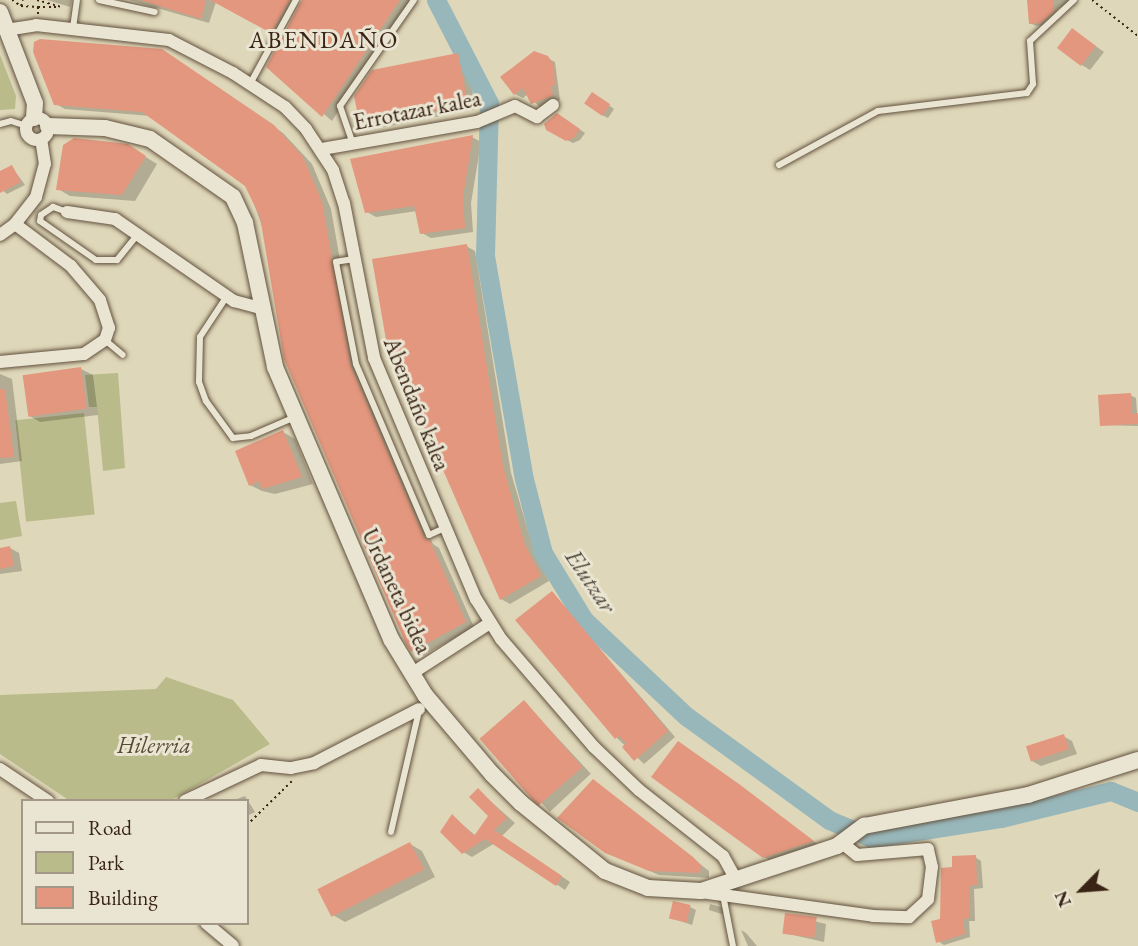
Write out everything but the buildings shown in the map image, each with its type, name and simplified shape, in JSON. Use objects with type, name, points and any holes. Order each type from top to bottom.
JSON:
[{"type":"street","points":[[0,12],[35,103],[43,176],[36,197],[15,224],[0,235]]},
{"type":"street","name":"Abendaño kalea","points":[[6,30],[39,26],[73,28],[169,40],[202,53],[285,107],[322,149],[344,204],[371,351],[445,528],[490,623],[594,747],[639,790],[723,856],[736,879]]},
{"type":"street","name":"Errotazar kalea","points":[[322,149],[477,122],[493,118],[515,106],[537,117],[552,105]]},
{"type":"street","name":"Urdaneta bidea","points":[[37,128],[137,134],[174,152],[233,197],[245,223],[260,308],[275,367],[391,639],[424,704],[521,803],[605,871],[648,888],[701,891],[845,841],[864,827],[1028,795],[1138,760]]},
{"type":"street","points":[[66,212],[103,215],[227,296],[260,308]]},
{"type":"street","points":[[0,362],[84,354],[105,340],[110,328],[107,312],[93,290],[71,266],[15,224]]},
{"type":"street","points":[[411,674],[490,623]]},
{"type":"street","points":[[189,799],[261,765],[305,766],[424,704]]},
{"type":"street","points":[[0,769],[45,799]]},
{"type":"street","points":[[701,891],[909,917],[928,899],[932,867],[928,849],[857,855],[845,841]]},
{"type":"street","points":[[208,925],[226,944]]},
{"type":"lane","points":[[73,28],[78,0]]},
{"type":"lane","points":[[99,0],[155,12]]},
{"type":"lane","points":[[250,84],[296,0]]},
{"type":"lane","points":[[353,144],[340,106],[414,0]]},
{"type":"lane","points":[[779,165],[878,111],[1027,93],[1033,84],[1030,41],[1074,0]]},
{"type":"lane","points":[[0,124],[11,121],[37,128]]},
{"type":"lane","points":[[66,212],[53,207],[41,215],[40,221],[96,260],[117,260],[137,235]]},
{"type":"lane","points":[[354,259],[336,262],[356,364],[429,535],[445,528]]},
{"type":"lane","points":[[227,296],[200,337],[199,382],[206,401],[233,438],[251,436],[295,417]]},
{"type":"lane","points":[[105,340],[123,355]]},
{"type":"lane","points":[[391,832],[424,704]]},
{"type":"lane","points":[[723,895],[733,946]]},
{"type":"path","points":[[12,0],[21,6],[61,7],[37,0]]},
{"type":"path","points":[[21,6],[23,0]]},
{"type":"path","points":[[1092,0],[1138,36]]},
{"type":"path","points":[[38,7],[39,26]]},
{"type":"path","points":[[248,824],[305,766]]},
{"type":"green space","points":[[0,55],[16,96],[15,109],[0,110]]},
{"type":"green space","points":[[118,373],[125,468],[103,471],[97,407],[89,407],[85,375]]},
{"type":"green space","points":[[84,413],[95,514],[26,522],[15,420]]},
{"type":"green space","points":[[16,501],[22,536],[0,540],[0,503]]},
{"type":"green space","name":"Hilerria","points":[[166,677],[233,700],[270,744],[174,799],[67,799],[0,754],[0,695],[156,689]]},
{"type":"waterway","name":"Elutzar","points":[[436,0],[489,103],[485,256],[524,479],[543,553],[584,620],[686,716],[829,820],[872,838],[1001,818],[1111,791],[1138,802]]},
{"type":"district","name":"ABENDAÑO","points":[[324,40]]}]
